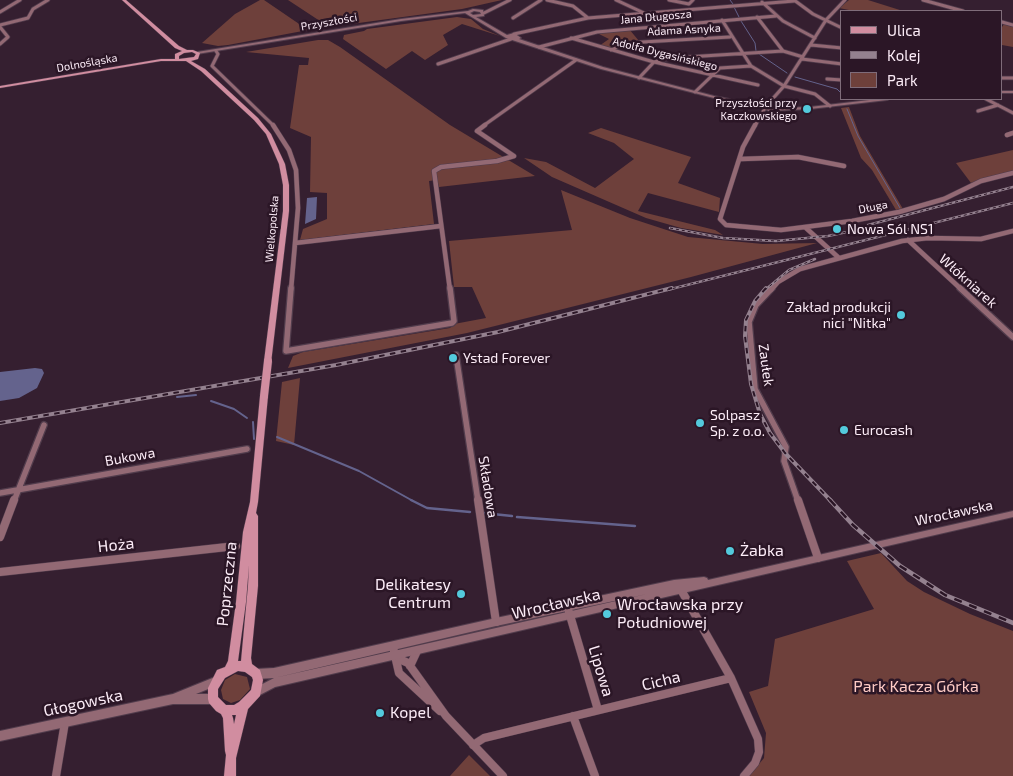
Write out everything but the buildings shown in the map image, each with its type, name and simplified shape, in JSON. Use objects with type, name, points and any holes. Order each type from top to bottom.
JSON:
[{"type":"main road","points":[[124,0],[177,47],[196,56]]},
{"type":"main road","points":[[177,47],[178,56]]},
{"type":"main road","points":[[178,56],[187,52]]},
{"type":"main road","points":[[178,56],[187,60],[196,56]]},
{"type":"main road","name":"Dolnośląska","points":[[0,88],[178,56]]},
{"type":"main road","name":"Wielkopolska","points":[[196,56],[203,70]]},
{"type":"main road","name":"Wielkopolska","points":[[187,60],[203,70],[245,108],[268,134],[279,155],[284,174],[286,210],[268,361]]},
{"type":"main road","name":"Poprzeczna","points":[[247,667],[246,658],[253,586],[254,502],[268,361]]},
{"type":"main road","name":"Poprzeczna","points":[[229,668],[233,662],[237,637],[247,532],[254,502]]},
{"type":"main road","points":[[247,667],[256,674],[258,680],[256,692],[243,706],[234,710],[225,710],[216,704],[213,699],[212,694],[216,682],[229,668],[247,667]]},
{"type":"main road","points":[[231,758],[243,706]]},
{"type":"main road","points":[[225,710],[228,718],[231,758],[230,776]]},
{"type":"street","points":[[0,12],[20,0]]},
{"type":"street","points":[[0,44],[8,37],[0,26],[28,18],[33,9],[48,0]]},
{"type":"street","points":[[470,14],[482,13],[510,0]]},
{"type":"street","points":[[513,18],[541,0]]},
{"type":"street","points":[[547,0],[569,4],[588,18]]},
{"type":"street","points":[[569,4],[574,0]]},
{"type":"street","points":[[616,0],[644,13]]},
{"type":"street","points":[[669,0],[689,4],[695,9]]},
{"type":"street","points":[[689,4],[693,0]]},
{"type":"street","points":[[438,64],[525,31],[588,18],[761,2],[794,0],[840,27]]},
{"type":"street","points":[[844,166],[798,157],[741,159],[743,147],[769,107],[803,58],[826,20],[845,0]]},
{"type":"street","points":[[923,0],[959,10]]},
{"type":"street","points":[[761,2],[776,16],[815,38]]},
{"type":"street","points":[[470,14],[482,13]]},
{"type":"street","points":[[482,13],[484,24]]},
{"type":"street","points":[[470,14],[498,31],[576,60],[695,92],[769,107],[784,106],[794,108]]},
{"type":"street","name":"Przyszłości","points":[[196,56],[215,51],[401,20],[470,14]]},
{"type":"street","name":"Jana Długosza","points":[[539,47],[569,38],[622,29],[776,16]]},
{"type":"street","points":[[757,17],[783,52]]},
{"type":"street","points":[[722,20],[730,37],[750,66],[784,86],[815,94],[830,106]]},
{"type":"street","name":"Adama Asnyka","points":[[611,50],[620,45],[634,42],[730,37]]},
{"type":"street","name":"Adolfa Dygasińskiego","points":[[569,38],[654,62],[758,85]]},
{"type":"street","points":[[811,45],[840,48]]},
{"type":"street","points":[[215,51],[218,54],[212,66],[270,121],[289,150],[298,183],[286,351],[452,323],[454,321],[434,172],[441,167],[497,161],[514,156],[477,131],[576,60]]},
{"type":"street","points":[[639,78],[654,62],[671,58],[741,53],[783,52],[803,58],[840,64]]},
{"type":"street","points":[[695,92],[720,68],[750,66]]},
{"type":"street","points":[[827,79],[840,80]]},
{"type":"street","points":[[1003,91],[1013,92]]},
{"type":"street","points":[[745,103],[754,106],[794,108],[830,106],[872,100]]},
{"type":"street","points":[[988,100],[1013,112]]},
{"type":"street","points":[[978,111],[998,105]]},
{"type":"street","points":[[1007,135],[1013,133]]},
{"type":"street","name":"Długa","points":[[741,159],[720,219],[731,226],[781,230],[806,228],[899,212],[944,199],[981,180],[1013,173]]},
{"type":"street","name":"Wielkopolska","points":[[295,243],[442,226]]},
{"type":"street","points":[[806,228],[839,258],[908,240],[981,239],[1013,231]]},
{"type":"street","name":"Włókniarek","points":[[908,240],[1013,337]]},
{"type":"street","name":"Zaułek","points":[[818,558],[784,461],[786,447],[755,389],[748,329],[751,314],[770,289],[794,271],[839,258]]},
{"type":"street","name":"Składowa","points":[[456,354],[496,622]]},
{"type":"street","points":[[0,536],[44,425]]},
{"type":"street","name":"Bukowa","points":[[0,493],[247,449]]},
{"type":"street","name":"Wrocławska","points":[[394,652],[417,652],[508,631],[569,612],[1013,514]]},
{"type":"street","name":"Hoża","points":[[0,572],[236,546]]},
{"type":"street","points":[[679,587],[730,678],[760,746],[755,763],[744,776]]},
{"type":"street","name":"Wrocławska","points":[[394,652],[496,622],[569,612]]},
{"type":"street","name":"Lipowa","points":[[472,745],[484,738],[598,710],[569,612]]},
{"type":"street","points":[[478,638],[496,622],[508,631]]},
{"type":"street","points":[[394,652],[410,666],[446,716]]},
{"type":"street","points":[[256,674],[274,673],[394,652]]},
{"type":"street","points":[[256,692],[274,683],[394,652]]},
{"type":"street","points":[[394,652],[399,673],[446,716],[503,776]]},
{"type":"street","points":[[410,666],[417,652]]},
{"type":"street","name":"Cicha","points":[[598,710],[730,678]]},
{"type":"street","name":"Głogowska","points":[[0,736],[173,699],[216,682]]},
{"type":"street","name":"Głogowska","points":[[173,699],[213,699]]},
{"type":"street","points":[[573,716],[595,776]]},
{"type":"street","points":[[56,776],[65,722]]},
{"type":"green space","points":[[260,0],[264,0],[308,30],[228,45],[218,46],[202,43],[235,14]]},
{"type":"green space","points":[[288,0],[502,0],[462,9],[329,27]]},
{"type":"green space","points":[[849,0],[868,0],[900,10],[849,10],[839,8]]},
{"type":"green space","points":[[457,17],[471,19],[483,29],[500,36],[462,24],[443,35],[448,45],[425,60],[412,51],[386,69],[343,39],[344,35],[367,29]]},
{"type":"green space","points":[[1004,24],[1013,27],[1013,47],[1003,45]]},
{"type":"green space","points":[[629,29],[639,41],[625,42],[614,49],[599,46],[609,39],[597,33]]},
{"type":"green space","points":[[328,40],[340,47],[450,125],[535,176],[439,187],[437,180],[429,181],[434,224],[300,240],[303,229],[327,219],[327,193],[310,192],[311,137],[290,128],[299,65],[308,65],[309,58],[246,52]]},
{"type":"green space","points":[[849,107],[860,136],[903,209],[896,210],[872,170],[861,158],[841,108]]},
{"type":"green space","points":[[601,128],[691,157],[678,183],[720,198],[719,212],[648,193],[638,211],[715,230],[723,235],[681,228],[646,218],[552,177],[524,158],[546,162],[595,188],[634,159],[614,143],[588,133]]},
{"type":"green space","points":[[1013,150],[1013,172],[971,183],[956,163]]},
{"type":"green space","points":[[561,190],[630,218],[688,237],[763,244],[817,243],[691,277],[467,333],[288,368],[293,356],[303,352],[450,328],[454,324],[486,318],[472,287],[454,287],[449,241],[572,230]]},
{"type":"green space","points":[[300,378],[294,445],[276,441],[282,382]]},
{"type":"green space","name":"Park Kacza Górka","points":[[881,553],[907,581],[924,592],[970,614],[1013,631],[1013,776],[749,776],[764,758],[766,733],[749,692],[768,686],[775,639],[874,609],[847,561]]},
{"type":"green space","points":[[235,674],[247,677],[250,689],[240,700],[231,703],[223,699],[221,690],[225,680]]},
{"type":"green space","points":[[469,755],[490,776],[450,776]]},
{"type":"water","points":[[317,197],[316,219],[305,224],[307,198]]},
{"type":"water","points":[[42,369],[44,373],[37,388],[19,398],[0,401],[0,372]]},
{"type":"waterway","points":[[730,0],[733,4]]},
{"type":"waterway","points":[[734,7],[739,17]]},
{"type":"waterway","points":[[741,21],[755,43],[756,51]]},
{"type":"waterway","points":[[759,54],[787,73]]},
{"type":"waterway","points":[[795,77],[837,89],[840,92]]},
{"type":"waterway","points":[[847,109],[858,136],[900,208]]},
{"type":"waterway","points":[[177,397],[196,395]]},
{"type":"waterway","points":[[211,401],[234,409],[247,418]]},
{"type":"waterway","points":[[253,422],[254,439]]},
{"type":"waterway","points":[[277,437],[359,471],[413,501]]},
{"type":"waterway","points":[[413,501],[427,508],[470,512]]},
{"type":"waterway","points":[[483,513],[512,516]]},
{"type":"waterway","points":[[517,517],[635,526]]},
{"type":"railway","points":[[868,225],[1013,187]]},
{"type":"railway","points":[[667,290],[1013,203]]},
{"type":"railway","points":[[670,228],[723,238],[776,241],[828,236],[875,226]]},
{"type":"railway","points":[[765,290],[789,270],[815,259]]},
{"type":"railway","points":[[0,423],[336,365],[498,332],[672,288]]},
{"type":"railway","points":[[766,288],[755,301],[746,320],[745,336],[751,384],[760,414],[770,433],[785,453],[831,501]]},
{"type":"railway","points":[[830,500],[853,525],[900,566],[945,595],[1013,623]]},
{"type":"place","name":"Przyszłości przy Kaczkowskiego","points":[[807,109]]},
{"type":"place","name":"Nowa Sól NS1","points":[[837,229]]},
{"type":"place","name":"Zakład produkcji nici \"Nitka\"","points":[[901,315]]},
{"type":"place","name":"Ystad Forever","points":[[453,358]]},
{"type":"place","name":"Solpasz Sp. z o.o.","points":[[700,423]]},
{"type":"place","name":"Eurocash","points":[[844,430]]},
{"type":"place","name":"Żabka","points":[[730,551]]},
{"type":"place","name":"Delikatesy Centrum","points":[[461,594]]},
{"type":"place","name":"Wrocławska przy Południowej","points":[[607,614]]},
{"type":"place","name":"Kopel","points":[[380,713]]}]
